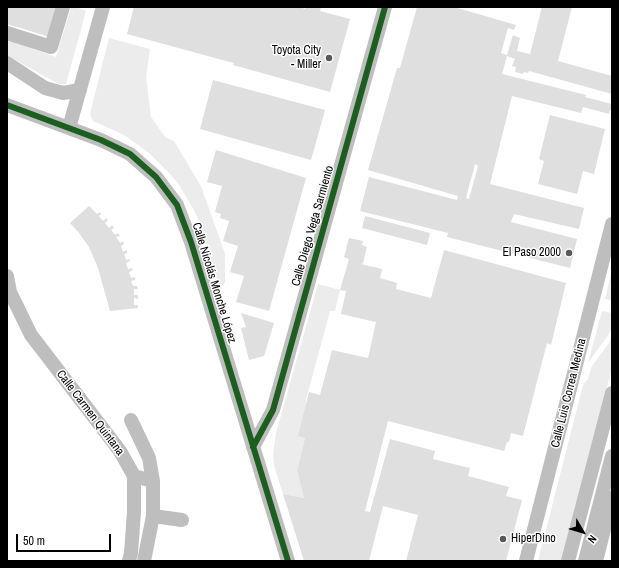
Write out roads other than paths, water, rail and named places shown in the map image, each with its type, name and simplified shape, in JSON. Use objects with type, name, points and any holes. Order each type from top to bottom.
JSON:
[{"type":"street","points":[[7,33],[51,47],[63,7]]},
{"type":"street","points":[[69,128],[103,7]]},
{"type":"street","name":"Calle Diego Vega Sarmiento","points":[[253,447],[273,410],[385,7]]},
{"type":"street","points":[[7,63],[45,88],[63,93],[80,90]]},
{"type":"street","name":"Calle Nicolás Monche López","points":[[7,105],[101,140],[130,154],[156,177],[177,205],[191,242],[288,561]]},
{"type":"street","name":"Calle Luis Correa Medina","points":[[526,561],[612,224]]},
{"type":"street","name":"Calle Carmen Quintana","points":[[7,276],[9,290],[31,336],[120,451],[134,476],[134,512],[129,561]]},
{"type":"street","points":[[568,561],[612,393]]},
{"type":"street","points":[[131,420],[149,458],[153,481],[153,516],[144,561]]},
{"type":"street","points":[[585,561],[612,456]]},
{"type":"street","points":[[134,476],[153,481]]},
{"type":"street","points":[[596,561],[612,498]]},
{"type":"street","points":[[153,516],[182,520]]},
{"type":"place","name":"Toyota City - Miller","points":[[329,58]]},
{"type":"place","name":"El Paso 2000","points":[[569,253]]},
{"type":"place","name":"HiperDino","points":[[503,539]]}]
